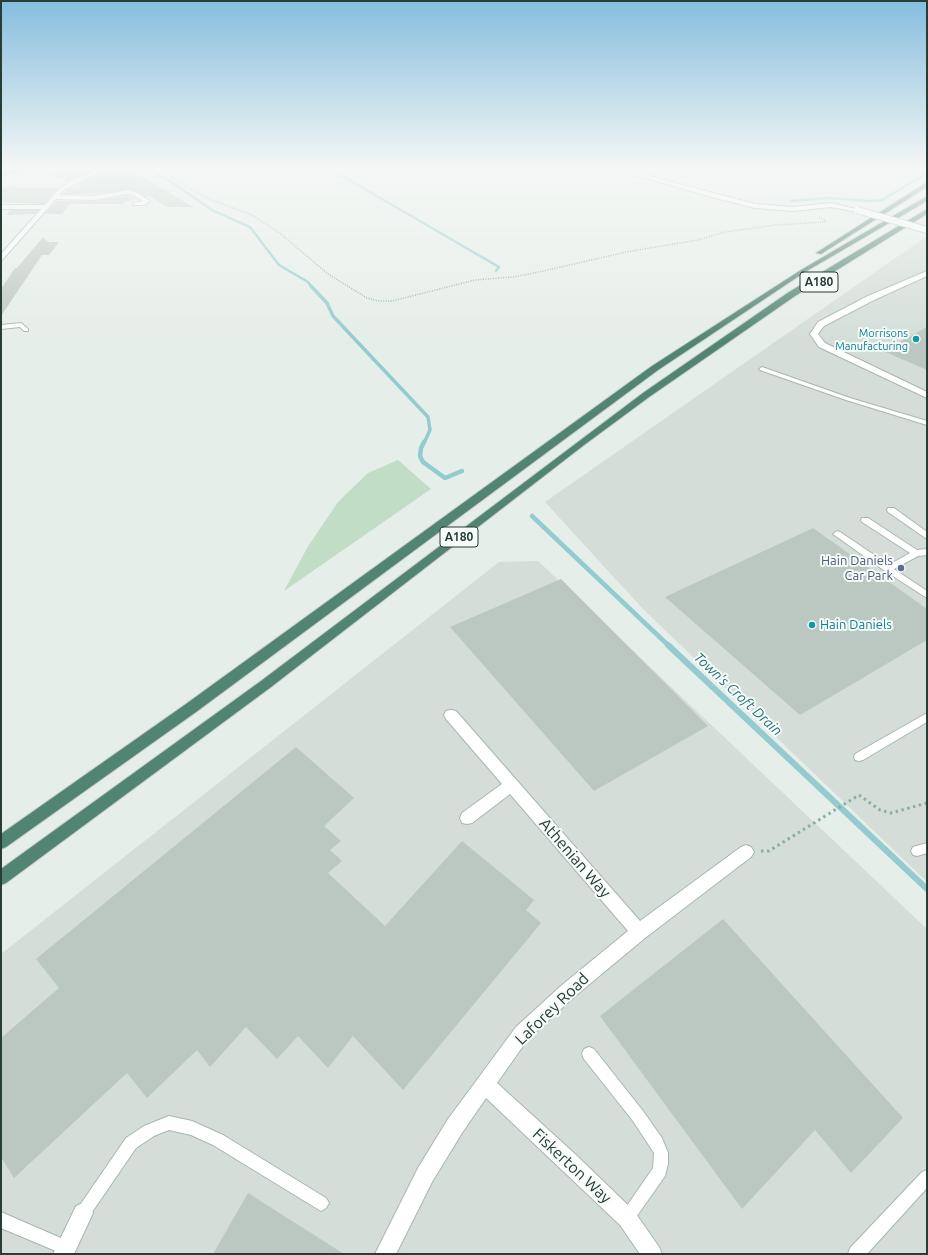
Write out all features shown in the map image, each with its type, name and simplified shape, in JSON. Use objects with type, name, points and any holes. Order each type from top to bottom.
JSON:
[{"type":"highway","name":"A180","points":[[761,298],[803,264],[836,240],[859,226]]},
{"type":"highway","name":"A180","points":[[1,842],[198,703],[593,412],[761,298],[879,226]]},
{"type":"highway","name":"A180","points":[[1,878],[266,684],[580,443],[712,348],[835,266],[903,226]]},
{"type":"highway","name":"A180","points":[[712,348],[870,252],[917,226]]},
{"type":"street","points":[[1,258],[30,226]]},
{"type":"street","points":[[911,226],[927,230]]},
{"type":"street","points":[[927,273],[871,298],[821,324],[814,334],[822,345],[927,395]]},
{"type":"street","name":"Athenian Way","points":[[451,715],[639,932]]},
{"type":"street","points":[[467,818],[511,784]]},
{"type":"street","name":"Laforey Road","points":[[385,1254],[425,1175],[455,1126],[522,1033],[568,991],[639,932],[746,852]]},
{"type":"street","name":"Fiskerton Way","points":[[484,1084],[568,1161],[627,1218],[652,1254]]},
{"type":"street","points":[[64,1250],[83,1213]]},
{"type":"lane","points":[[1,327],[21,325],[26,330]]},
{"type":"lane","points":[[762,369],[848,399],[927,423]]},
{"type":"lane","points":[[891,510],[927,536]]},
{"type":"lane","points":[[865,520],[916,553]]},
{"type":"lane","points":[[837,534],[927,595]]},
{"type":"lane","points":[[888,569],[916,553],[927,552]]},
{"type":"lane","points":[[858,757],[927,717]]},
{"type":"lane","points":[[589,1054],[638,1116],[660,1149],[662,1159],[660,1171],[627,1218]]},
{"type":"lane","points":[[83,1213],[131,1143],[149,1131],[169,1123],[192,1128],[218,1140],[321,1203]]},
{"type":"lane","points":[[856,1254],[927,1177]]},
{"type":"lane","points":[[1,1220],[64,1250]]},
{"type":"path","points":[[268,226],[281,234],[328,274],[368,298],[378,301],[392,301],[474,280],[526,274],[626,252],[698,240],[725,232],[772,226]]},
{"type":"path","points":[[746,852],[769,851],[799,834],[859,795],[880,810],[891,813],[927,803]]},
{"type":"shaded area","points":[[927,236],[927,882],[642,608],[545,502]]},
{"type":"shaded area","points":[[538,561],[927,929],[927,1254],[1,1254],[1,954],[499,562]]},
{"type":"green space","points":[[398,460],[431,489],[284,591],[307,548],[338,502],[368,473]]},
{"type":"building","points":[[43,237],[48,242],[59,242],[49,255],[42,255],[1,316],[1,289],[15,268],[17,268]]},
{"type":"building","name":"Morrisons Manufacturing","points":[[927,327],[927,370],[883,351]]},
{"type":"building","name":"Hain Daniels","points":[[813,528],[927,609],[927,640],[800,715],[665,597]]},
{"type":"building","points":[[561,579],[708,726],[594,791],[450,627]]},
{"type":"building","points":[[296,747],[354,798],[324,826],[341,841],[330,850],[342,861],[328,873],[385,926],[462,841],[534,900],[526,910],[541,923],[403,1090],[353,1036],[328,1068],[298,1036],[277,1059],[246,1027],[210,1067],[197,1050],[147,1098],[127,1073],[14,1178],[1,1157],[1,1038],[59,988],[36,959]]},
{"type":"building","points":[[723,919],[903,1118],[851,1173],[815,1130],[742,1209],[600,1016]]},
{"type":"building","points":[[248,1193],[344,1254],[213,1254]]},
{"type":"waterway","points":[[247,226],[250,227],[279,265],[308,282],[312,287]]},
{"type":"waterway","points":[[428,226],[499,267],[496,271]]},
{"type":"waterway","points":[[311,286],[327,303],[333,316],[428,417],[430,430],[424,443]]},
{"type":"waterway","points":[[424,442],[421,448],[420,456],[423,462],[445,478],[462,471]]},
{"type":"waterway","name":"Town's Croft Drain","points":[[532,516],[669,646]]},
{"type":"waterway","name":"Town's Croft Drain","points":[[668,645],[927,889]]},
{"type":"place","name":"Morrisons Manufacturing","points":[[916,339]]},
{"type":"place","name":"Hain Daniels Car Park","points":[[901,568]]},
{"type":"place","name":"Hain Daniels","points":[[812,625]]}]
